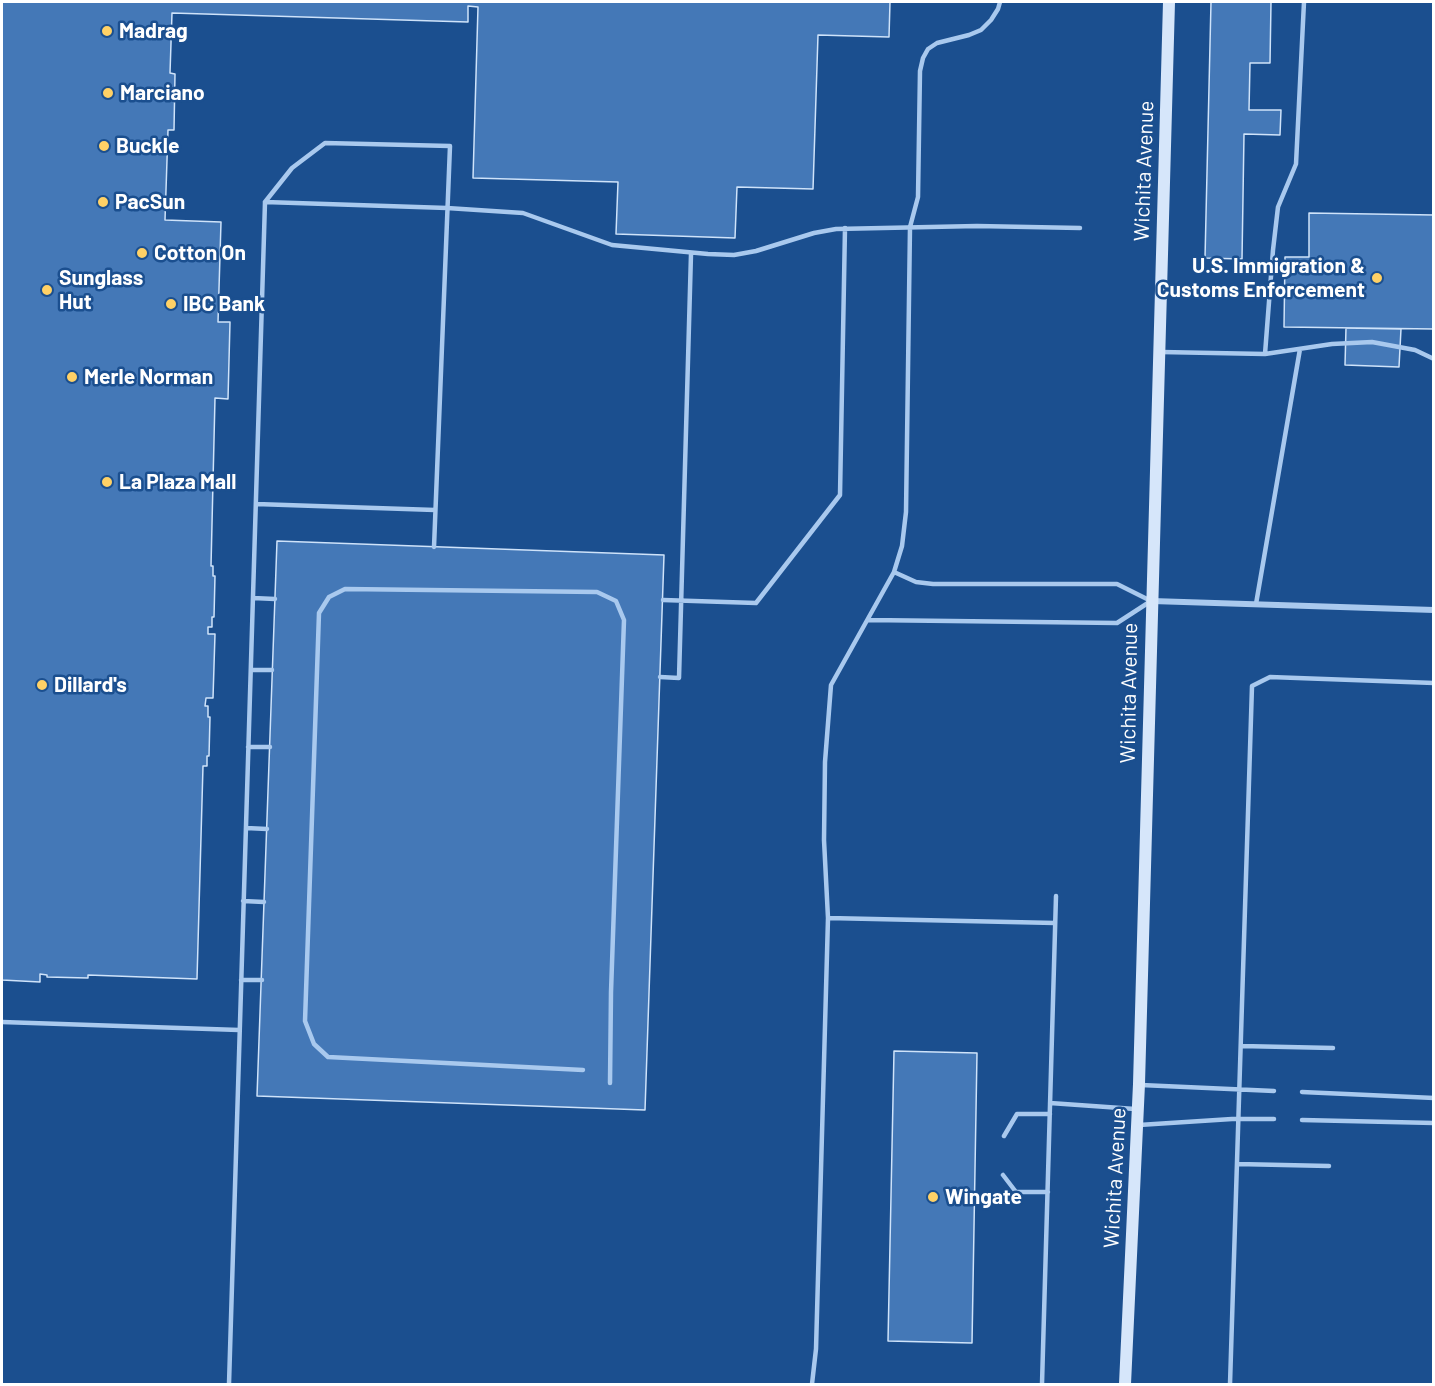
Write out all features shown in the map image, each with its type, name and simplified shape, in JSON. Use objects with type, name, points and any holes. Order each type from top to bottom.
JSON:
[{"type":"main road","name":"Wichita Avenue","points":[[1125,1384],[1139,1084],[1168,2]]},
{"type":"street","points":[[1151,601],[1434,610]]},
{"type":"lane","points":[[812,1384],[816,1349],[828,918],[824,827],[825,762],[831,685],[894,573],[902,546],[906,513],[910,227],[918,197],[920,71],[923,58],[928,49],[937,42],[981,30],[992,20],[1000,2]]},
{"type":"lane","points":[[1265,354],[1278,207],[1296,164],[1304,2]]},
{"type":"lane","points":[[229,1384],[265,202],[292,168],[325,143],[450,146],[434,547]]},
{"type":"lane","points":[[265,202],[522,213],[612,245],[691,254],[734,255],[756,251],[814,232],[845,228],[1080,228]]},
{"type":"lane","points":[[663,600],[756,603],[840,495],[845,228]]},
{"type":"lane","points":[[660,677],[679,678],[691,254]]},
{"type":"lane","points":[[1158,352],[1265,354],[1332,344],[1372,342],[1415,350],[1434,359]]},
{"type":"lane","points":[[1256,604],[1299,349]]},
{"type":"lane","points":[[256,504],[435,510]]},
{"type":"lane","points":[[894,573],[916,582],[933,584],[1117,584],[1151,601]]},
{"type":"lane","points":[[583,1070],[328,1057],[314,1044],[305,1021],[311,816],[319,613],[329,597],[345,589],[597,592],[616,601],[624,620],[610,1083]]},
{"type":"lane","points":[[253,598],[275,599]]},
{"type":"lane","points":[[868,620],[1117,623],[1151,601]]},
{"type":"lane","points":[[251,670],[272,670]]},
{"type":"lane","points":[[1230,1384],[1252,686],[1270,677],[1434,683]]},
{"type":"lane","points":[[248,747],[270,747]]},
{"type":"lane","points":[[246,828],[267,829]]},
{"type":"lane","points":[[1042,1384],[1056,896]]},
{"type":"lane","points":[[243,901],[264,902]]},
{"type":"lane","points":[[828,918],[1055,923]]},
{"type":"lane","points":[[241,980],[262,980]]},
{"type":"lane","points":[[2,1022],[239,1030]]},
{"type":"lane","points":[[1241,1046],[1333,1047]]},
{"type":"lane","points":[[1139,1084],[1274,1091]]},
{"type":"lane","points":[[1302,1092],[1434,1098]]},
{"type":"lane","points":[[1050,1103],[1138,1109]]},
{"type":"lane","points":[[1004,1136],[1017,1114],[1050,1114]]},
{"type":"lane","points":[[1137,1125],[1274,1119]]},
{"type":"lane","points":[[1302,1120],[1434,1123]]},
{"type":"lane","points":[[1237,1164],[1329,1166]]},
{"type":"lane","points":[[1003,1175],[1016,1192],[1048,1192]]},
{"type":"building","name":"La Plaza Mall","points":[[2,2],[890,2],[889,37],[818,35],[813,189],[737,187],[735,238],[616,234],[618,182],[473,178],[478,7],[468,6],[468,22],[172,13],[170,73],[175,74],[174,130],[168,130],[165,220],[221,222],[218,322],[230,322],[228,399],[215,398],[211,566],[213,566],[213,576],[215,576],[214,617],[212,617],[212,627],[208,627],[208,634],[215,634],[213,698],[206,698],[205,706],[208,706],[208,717],[210,717],[209,756],[207,756],[207,766],[203,766],[197,979],[88,975],[88,978],[47,977],[47,975],[40,974],[40,982],[2,980]]},
{"type":"building","points":[[1211,2],[1271,2],[1270,63],[1250,63],[1249,110],[1281,110],[1280,135],[1244,134],[1242,259],[1205,258]]},
{"type":"building","points":[[1309,213],[1434,215],[1434,329],[1284,327],[1285,257],[1309,257]]},
{"type":"building","points":[[1346,328],[1401,329],[1399,367],[1345,365]]},
{"type":"building","points":[[277,541],[664,555],[645,1110],[257,1096]]},
{"type":"building","name":"Wingate","points":[[894,1051],[977,1053],[972,1343],[888,1341]]},
{"type":"place","name":"Madrag","points":[[107,31]]},
{"type":"place","name":"Marciano","points":[[108,93]]},
{"type":"place","name":"Buckle","points":[[104,146]]},
{"type":"place","name":"PacSun","points":[[103,202]]},
{"type":"place","name":"Cotton On","points":[[142,253]]},
{"type":"place","name":"U.S. Immigration & Customs Enforcement","points":[[1377,278]]},
{"type":"place","name":"Sunglass Hut","points":[[47,290]]},
{"type":"place","name":"IBC Bank","points":[[171,304]]},
{"type":"place","name":"Merle Norman","points":[[72,377]]},
{"type":"place","name":"La Plaza Mall","points":[[107,482]]},
{"type":"place","name":"Dillard's","points":[[42,685]]},
{"type":"place","name":"Wingate","points":[[933,1197]]}]
